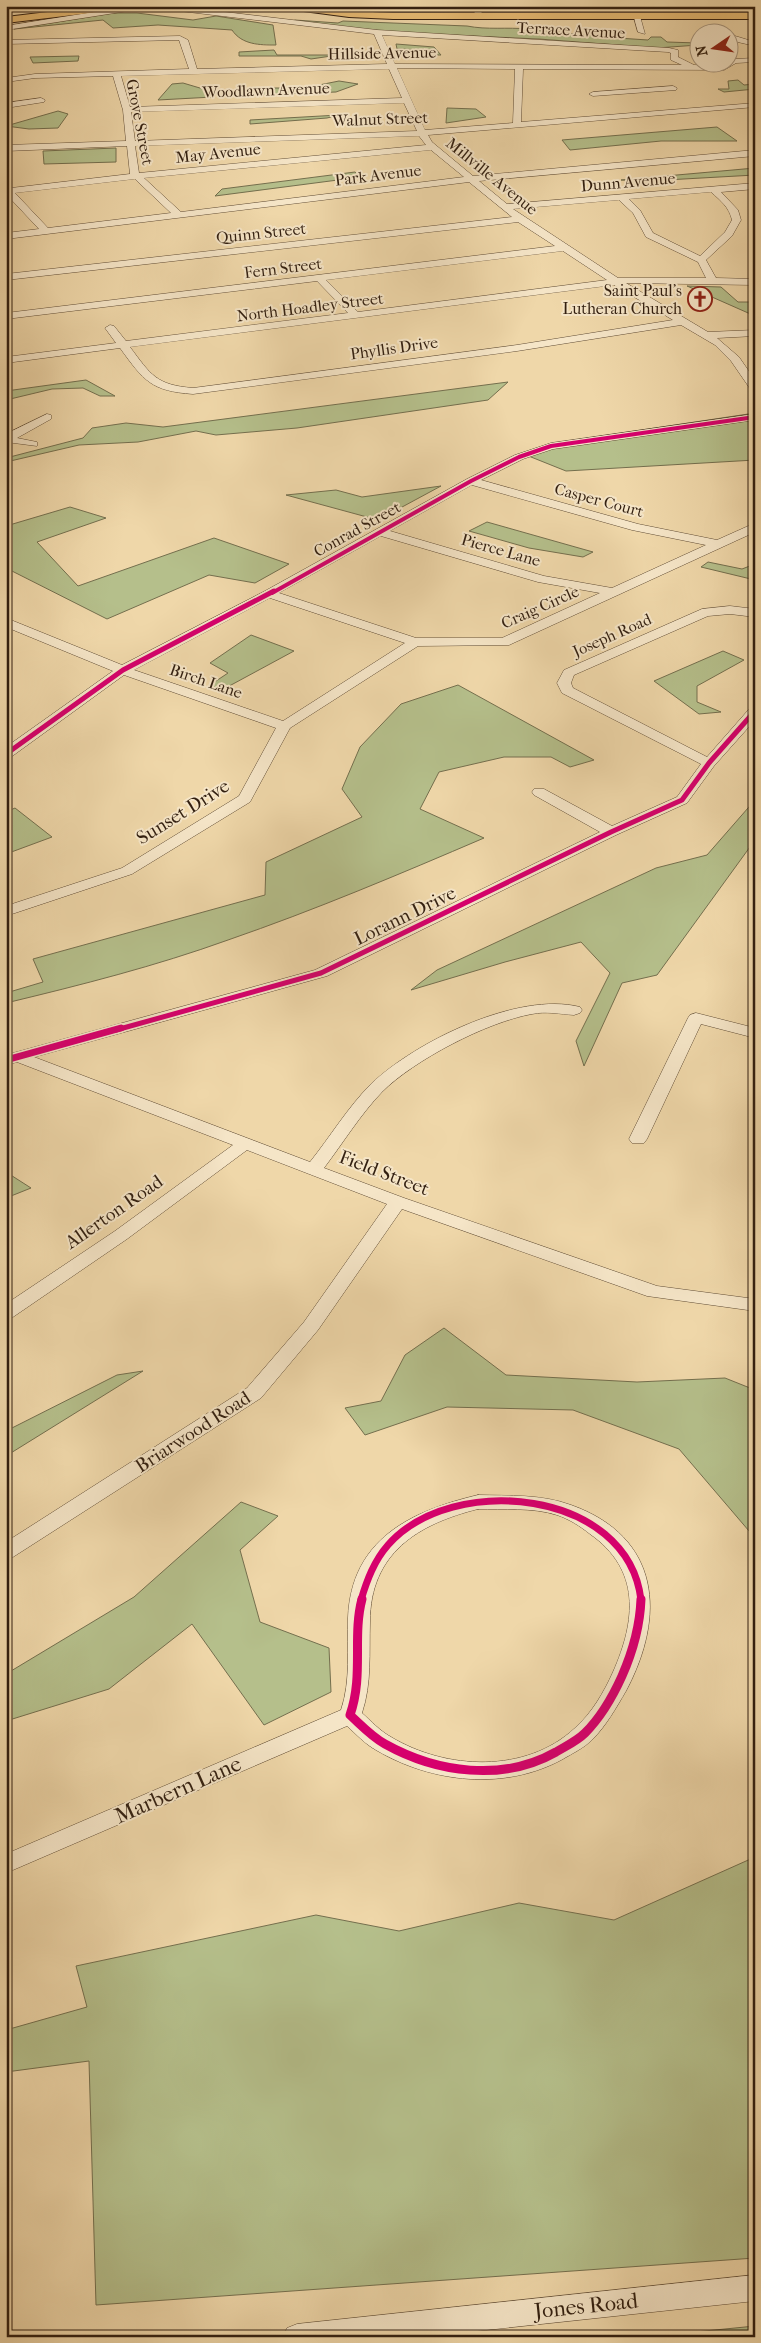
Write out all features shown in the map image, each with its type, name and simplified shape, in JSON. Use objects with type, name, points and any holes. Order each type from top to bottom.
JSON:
[{"type":"main road","points":[[6,20],[123,6]]},
{"type":"main road","points":[[288,6],[369,15],[755,16]]},
{"type":"street","points":[[477,6],[479,16]]},
{"type":"street","points":[[6,28],[144,7],[244,14],[280,23],[377,32]]},
{"type":"street","points":[[636,16],[642,32]]},
{"type":"street","points":[[725,16],[726,22]]},
{"type":"street","name":"Millville Avenue","points":[[377,32],[394,66],[422,133],[433,147],[520,219],[617,282],[708,335],[728,350],[754,386]]},
{"type":"street","name":"Terrace Avenue","points":[[377,32],[669,50],[675,52],[674,58],[688,65]]},
{"type":"street","points":[[6,42],[180,38],[184,40],[194,72]]},
{"type":"street","points":[[738,40],[755,44]]},
{"type":"street","name":"Hillside Avenue","points":[[738,60],[755,60]]},
{"type":"street","name":"Hillside Avenue","points":[[6,80],[35,76],[394,66],[688,68]]},
{"type":"street","points":[[517,125],[519,67]]},
{"type":"street","points":[[593,94],[670,85],[650,68]]},
{"type":"street","points":[[738,68],[755,68]]},
{"type":"street","name":"Grove Street","points":[[116,74],[127,110],[132,144],[133,170],[136,176],[180,216]]},
{"type":"street","points":[[6,106],[41,100]]},
{"type":"street","name":"Woodlawn Avenue","points":[[127,110],[407,100]]},
{"type":"street","points":[[692,103],[700,110]]},
{"type":"street","name":"Walnut Street","points":[[6,148],[422,133],[755,106]]},
{"type":"street","points":[[737,107],[747,114]]},
{"type":"street","name":"May Avenue","points":[[7,190],[433,147]]},
{"type":"street","name":"Park Avenue","points":[[6,236],[471,179],[755,153]]},
{"type":"street","name":"Dunn Avenue","points":[[504,207],[755,186]]},
{"type":"street","points":[[7,190],[47,232]]},
{"type":"street","points":[[701,260],[711,248],[725,237],[737,222],[737,215],[730,204],[714,190]]},
{"type":"street","points":[[623,198],[637,212],[649,235],[701,260],[708,270],[712,281]]},
{"type":"street","name":"Quinn Street","points":[[6,277],[520,219]]},
{"type":"street","name":"Fern Street","points":[[6,316],[563,248]]},
{"type":"street","points":[[680,250],[711,248]]},
{"type":"street","points":[[319,278],[357,316]]},
{"type":"street","name":"North Hoadley Street","points":[[8,359],[125,346],[627,280],[755,282]]},
{"type":"street","name":"Phyllis Drive","points":[[110,328],[149,378],[159,385],[174,390],[193,391],[517,348],[685,321]]},
{"type":"street","points":[[708,335],[755,333]]},
{"type":"street","points":[[6,439],[47,417]]},
{"type":"street","name":"Conrad Street","points":[[6,754],[123,670],[269,594],[471,481],[519,457],[551,446],[755,417]]},
{"type":"street","points":[[6,439],[33,444]]},
{"type":"street","name":"Casper Court","points":[[471,481],[636,527],[720,544]]},
{"type":"street","name":"Craig Circle","points":[[269,594],[414,642],[504,642],[755,527]]},
{"type":"street","name":"Pierce Lane","points":[[380,532],[542,579],[614,592]]},
{"type":"street","name":"Joseph Road","points":[[709,763],[567,690],[564,683],[569,673],[706,612],[730,610],[755,613]]},
{"type":"street","name":"Birch Lane","points":[[6,622],[51,643],[123,670],[284,726]]},
{"type":"street","name":"Sunset Drive","points":[[6,911],[126,871],[245,799],[284,726],[414,642]]},
{"type":"street","name":"Lorann Drive","points":[[10,1056],[321,973],[611,832],[682,800],[709,763],[755,711]]},
{"type":"street","points":[[539,792],[611,832]]},
{"type":"street","points":[[314,1169],[378,1087],[409,1064],[439,1046],[495,1019],[533,1009],[574,1010]]},
{"type":"street","points":[[638,1139],[696,1018],[755,1033]]},
{"type":"street","name":"Field Street","points":[[10,1056],[398,1202],[654,1292],[755,1305]]},
{"type":"street","name":"Allerton Road","points":[[6,1313],[121,1235],[245,1144]]},
{"type":"street","name":"Briarwood Road","points":[[6,1552],[254,1393],[311,1326],[398,1202]]},
{"type":"street","points":[[478,1502],[517,1503],[557,1508],[581,1518],[604,1533],[626,1555],[639,1582],[641,1621],[629,1661],[611,1701],[585,1734],[553,1755],[514,1769],[468,1772],[441,1767],[423,1763],[382,1744],[350,1715],[358,1696],[360,1674],[360,1603],[367,1578],[387,1546],[413,1523],[442,1510],[478,1502]]},
{"type":"street","name":"Marbern Lane","points":[[6,1864],[350,1715]]},
{"type":"street","name":"Jones Road","points":[[297,2337],[755,2288]]},
{"type":"green space","points":[[298,6],[478,6],[479,16],[393,16]]},
{"type":"green space","points":[[113,13],[137,13],[193,20],[216,16],[273,25],[276,45],[246,41],[241,39],[232,30],[158,25],[113,28],[103,20],[14,29]]},
{"type":"green space","points":[[295,20],[338,23],[343,21],[482,28],[520,28],[648,40],[651,37],[661,37],[667,42],[688,43],[688,46],[657,48],[539,39],[404,33],[291,22]]},
{"type":"green space","points":[[396,44],[434,47],[441,55],[426,55],[424,50],[397,49]]},
{"type":"green space","points":[[274,50],[277,55],[338,55],[311,59],[301,56],[239,56],[239,52]]},
{"type":"green space","points":[[79,56],[78,61],[33,63],[30,57]]},
{"type":"green space","points":[[738,80],[744,85],[755,84],[755,89],[724,92],[718,89],[729,89],[728,81]]},
{"type":"green space","points":[[339,81],[358,84],[336,92],[254,95],[263,88],[304,88]]},
{"type":"green space","points":[[183,83],[210,91],[213,97],[158,100],[172,84]]},
{"type":"green space","points":[[447,108],[476,109],[486,117],[446,123]]},
{"type":"green space","points":[[58,111],[68,114],[58,128],[29,129],[6,126]]},
{"type":"green space","points":[[339,115],[327,118],[250,124],[250,120]]},
{"type":"green space","points":[[717,127],[737,141],[661,141],[570,150],[562,140]]},
{"type":"green space","points":[[116,148],[116,162],[44,164],[43,151]]},
{"type":"green space","points":[[755,168],[755,175],[648,181],[621,180]]},
{"type":"green space","points":[[355,172],[361,177],[215,196],[222,189]]},
{"type":"green space","points":[[687,286],[721,287],[738,302],[755,302],[755,316]]},
{"type":"green space","points":[[86,380],[115,396],[100,396],[83,388],[52,389],[6,400],[6,391]]},
{"type":"green space","points":[[508,382],[488,400],[297,428],[216,435],[196,431],[138,442],[79,445],[6,462],[6,458],[83,438],[92,428],[126,423],[163,427]]},
{"type":"green space","points":[[755,413],[755,460],[566,471],[526,455],[555,443]]},
{"type":"green space","points":[[441,486],[378,520],[286,495],[336,490],[362,497]]},
{"type":"green space","points":[[70,507],[106,518],[37,542],[78,586],[214,538],[289,564],[255,583],[209,575],[107,619],[6,568],[6,526]]},
{"type":"green space","points":[[487,522],[593,552],[583,557],[529,548],[469,531]]},
{"type":"green space","points":[[708,562],[742,569],[755,564],[755,580],[701,567]]},
{"type":"green space","points":[[251,635],[294,651],[220,691],[210,685],[228,673],[210,663]]},
{"type":"green space","points":[[723,651],[744,660],[697,686],[697,702],[721,712],[699,714],[654,681]]},
{"type":"green space","points":[[458,685],[594,760],[570,767],[551,757],[504,757],[439,772],[420,809],[484,838],[325,904],[201,949],[118,974],[6,1003],[6,993],[43,982],[33,959],[265,895],[266,862],[362,817],[342,789],[360,747],[401,704]]},
{"type":"green space","points":[[755,800],[755,840],[657,975],[622,983],[584,1066],[576,1041],[610,973],[581,942],[411,990],[437,970],[656,868],[707,855]]},
{"type":"green space","points":[[15,808],[52,837],[6,854],[6,812]]},
{"type":"green space","points":[[6,1172],[31,1188],[6,1198]]},
{"type":"green space","points":[[444,1328],[506,1375],[637,1382],[725,1378],[755,1390],[755,1538],[679,1449],[573,1410],[447,1407],[365,1435],[345,1408],[381,1401],[405,1355]]},
{"type":"green space","points":[[143,1371],[6,1456],[6,1431],[117,1375]]},
{"type":"green space","points":[[241,1502],[278,1516],[240,1550],[260,1622],[329,1648],[331,1692],[264,1725],[192,1624],[109,1689],[6,1721],[6,1674],[134,1597]]},
{"type":"green space","points":[[755,1857],[755,2258],[96,2305],[89,2061],[6,2072],[6,2030],[87,2007],[76,1966],[316,1915],[399,1931],[519,1903],[614,1920]]},
{"type":"green space","points":[[755,2326],[755,2337],[645,2337]]},
{"type":"cycle path","points":[[6,754],[123,670],[269,594],[471,481],[519,457],[551,446],[755,417]]},
{"type":"cycle path","points":[[6,1060],[321,973],[611,832],[682,800],[709,763],[755,711]]},
{"type":"cycle path","points":[[478,1502],[528,1503],[557,1508],[576,1515],[609,1537],[621,1550],[635,1572],[641,1599],[636,1640],[628,1662],[608,1702],[585,1733],[546,1758],[523,1766],[500,1770],[476,1771],[428,1763],[406,1755],[384,1744],[350,1715],[358,1686],[360,1606],[367,1579],[376,1560],[402,1532],[418,1522],[457,1507],[478,1502]]},
{"type":"place","name":"Saint Paul's Lutheran Church","points":[[700,299]]}]
